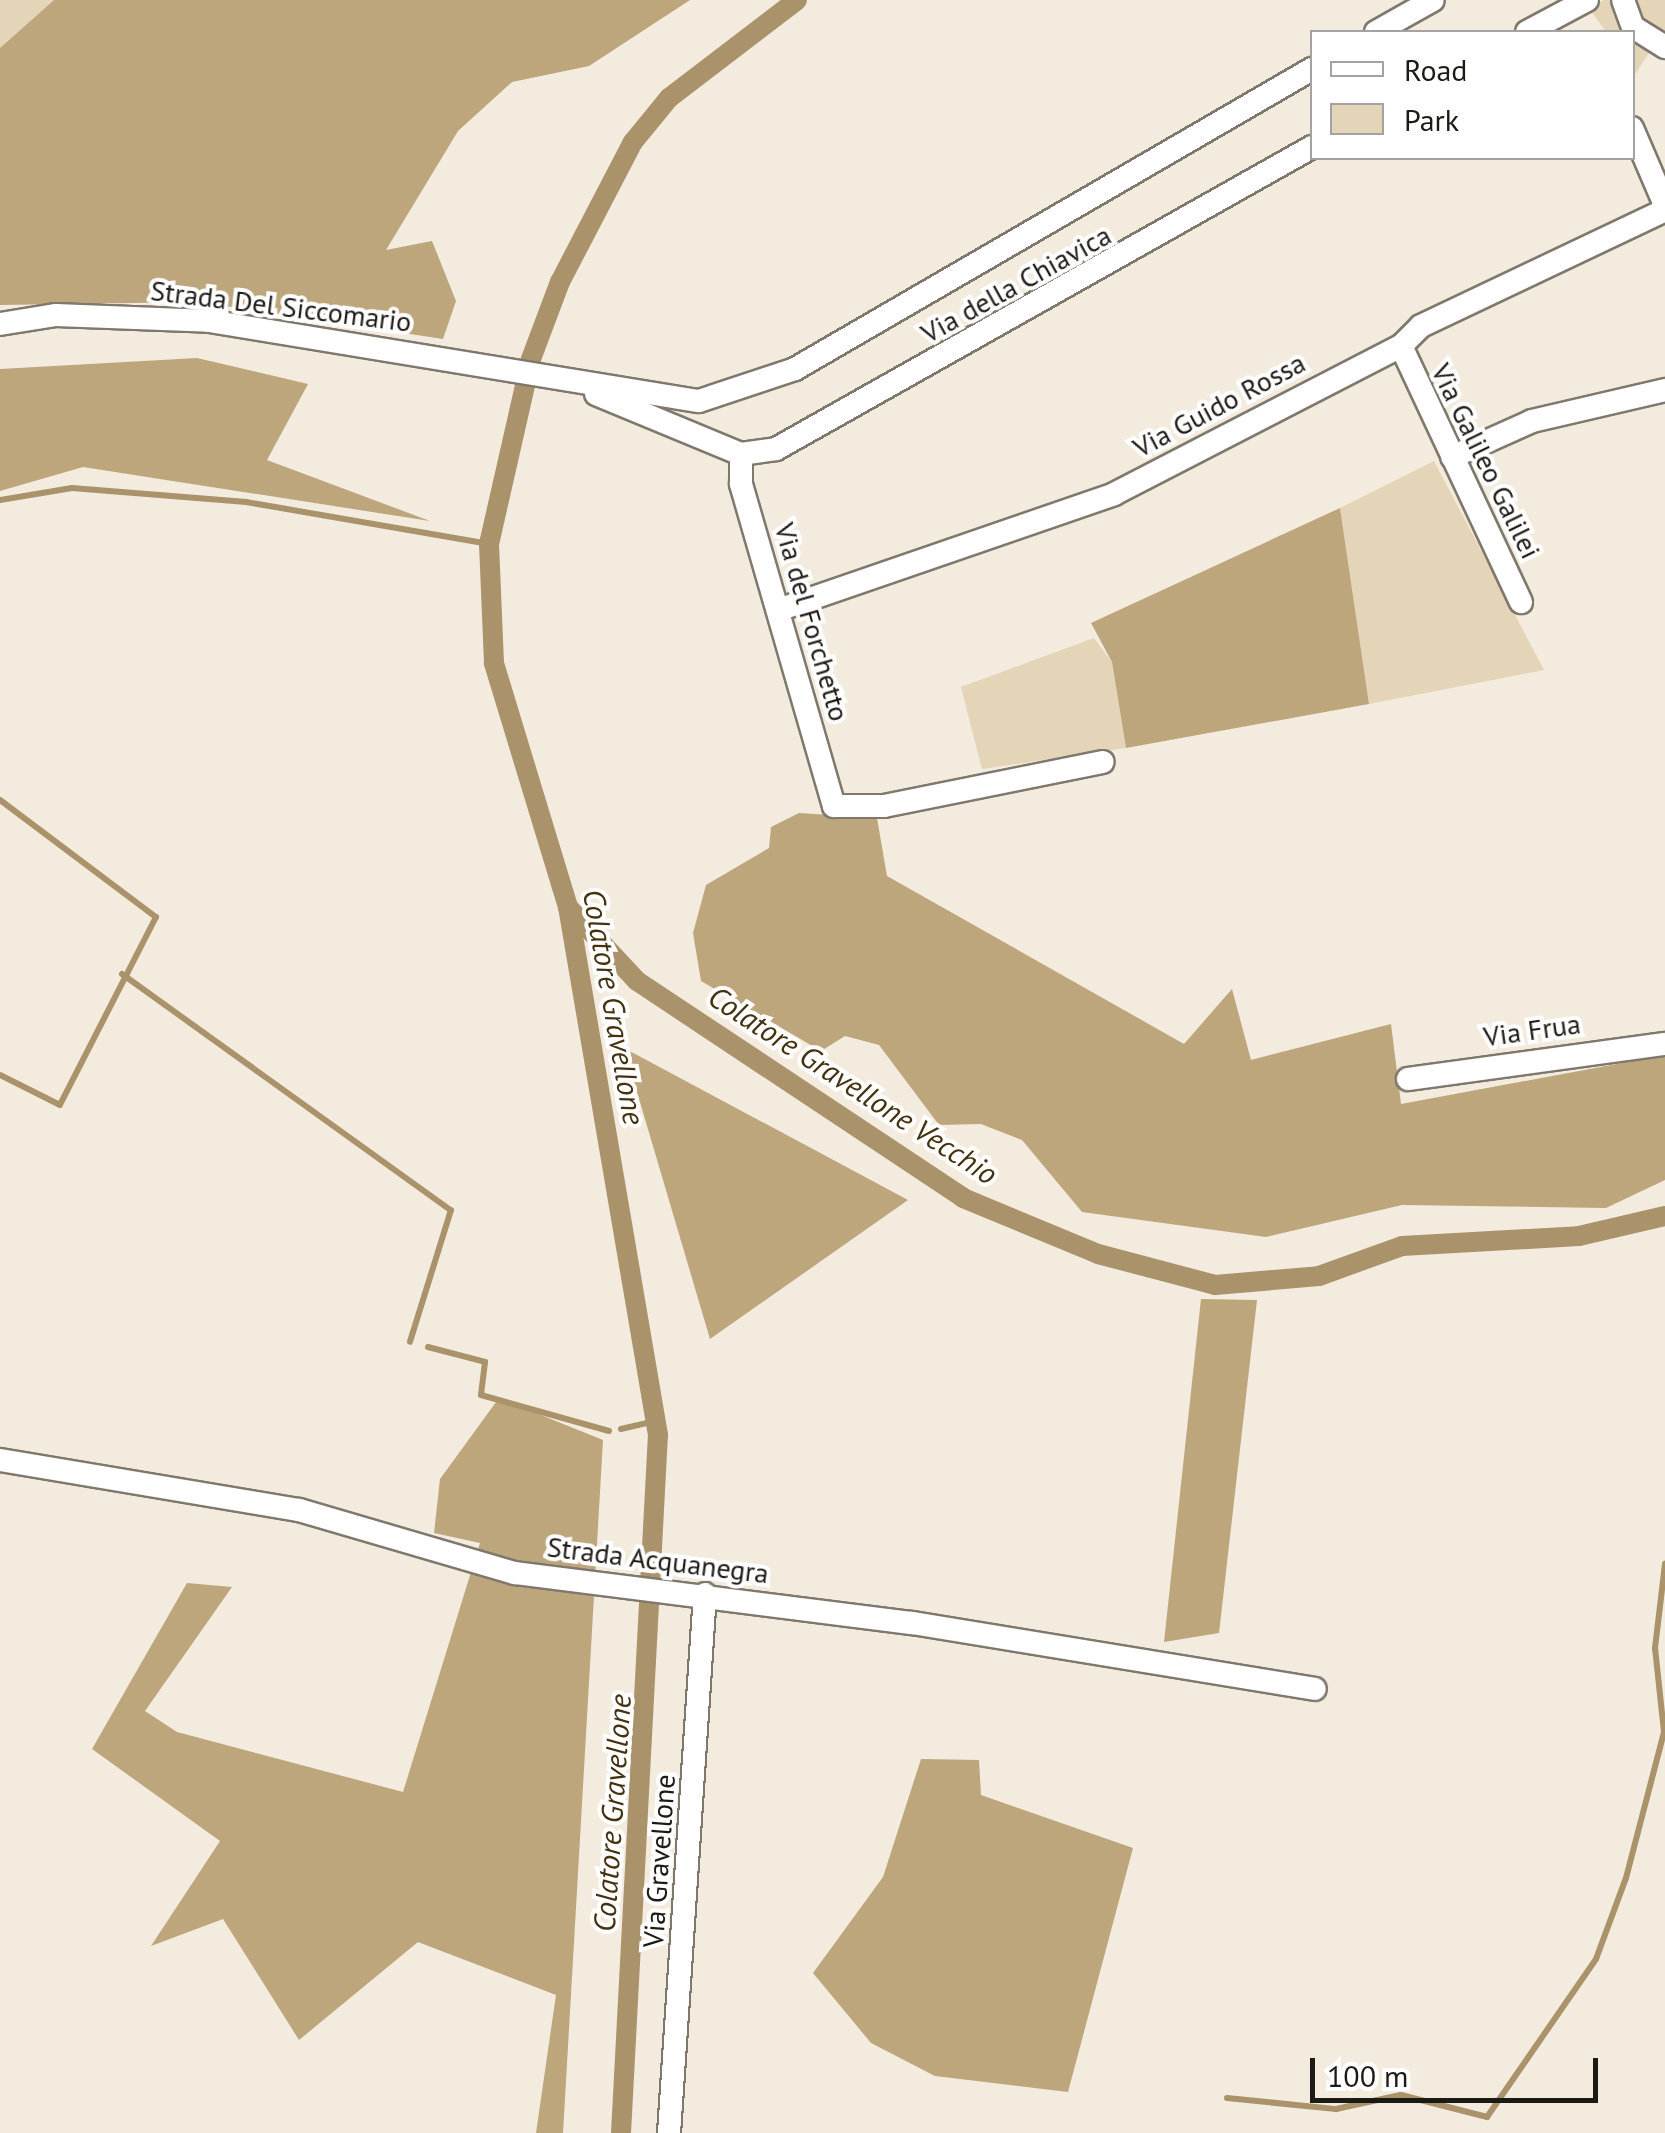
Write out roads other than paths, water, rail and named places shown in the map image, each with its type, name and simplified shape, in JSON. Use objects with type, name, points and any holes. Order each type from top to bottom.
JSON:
[{"type":"street","points":[[1380,30],[1433,0]]},
{"type":"street","points":[[1537,30],[1563,25],[1587,0]]},
{"type":"street","points":[[1623,0],[1634,27],[1665,47]]},
{"type":"street","points":[[554,371],[699,400],[795,369],[1310,70]]},
{"type":"street","points":[[1635,135],[1665,207]]},
{"type":"street","name":"Via della Chiavica","points":[[741,454],[776,449],[1310,148]]},
{"type":"street","name":"Via Guido Rossa","points":[[778,610],[1096,501],[1401,346],[1420,326],[1665,207]]},
{"type":"street","name":"Strada Del Siccomario","points":[[0,324],[56,316],[209,322],[554,371]]},
{"type":"street","name":"Via Galileo Galilei","points":[[1401,346],[1520,602]]},
{"type":"street","points":[[554,371],[741,454]]},
{"type":"street","points":[[1452,457],[1532,421],[1665,390]]},
{"type":"street","name":"Via del Forchetto","points":[[741,454],[778,610],[834,806],[884,806],[1103,762]]},
{"type":"street","name":"Via Frua","points":[[1408,1079],[1665,1044]]},
{"type":"street","name":"Strada Acquanegra","points":[[0,1460],[299,1510],[515,1573],[612,1587],[706,1594],[1315,1688]]},
{"type":"street","name":"Via Gravellone","points":[[669,2133],[706,1594]]},
{"type":"waterway","name":"Colatore Gravellone","points":[[621,2133],[658,1435],[568,907],[494,663],[489,544],[531,359],[560,282],[633,142],[669,98],[797,0]]},
{"type":"waterway","points":[[0,500],[72,488],[246,502],[489,544]]},
{"type":"waterway","points":[[0,800],[156,917],[60,1105],[0,1075]]},
{"type":"waterway","name":"Colatore Gravellone Vecchio","points":[[568,907],[637,981],[963,1198],[1098,1254],[1215,1285],[1319,1276],[1402,1246],[1579,1236],[1665,1216]]},
{"type":"waterway","points":[[122,974],[451,1210],[410,1342]]},
{"type":"waterway","points":[[428,1347],[485,1362],[481,1395],[609,1431]]},
{"type":"waterway","points":[[621,1429],[657,1421]]},
{"type":"waterway","points":[[1227,2098],[1336,2109],[1401,2095],[1487,2117],[1596,1959],[1626,1878],[1664,1732],[1655,1648],[1665,1564]]}]
